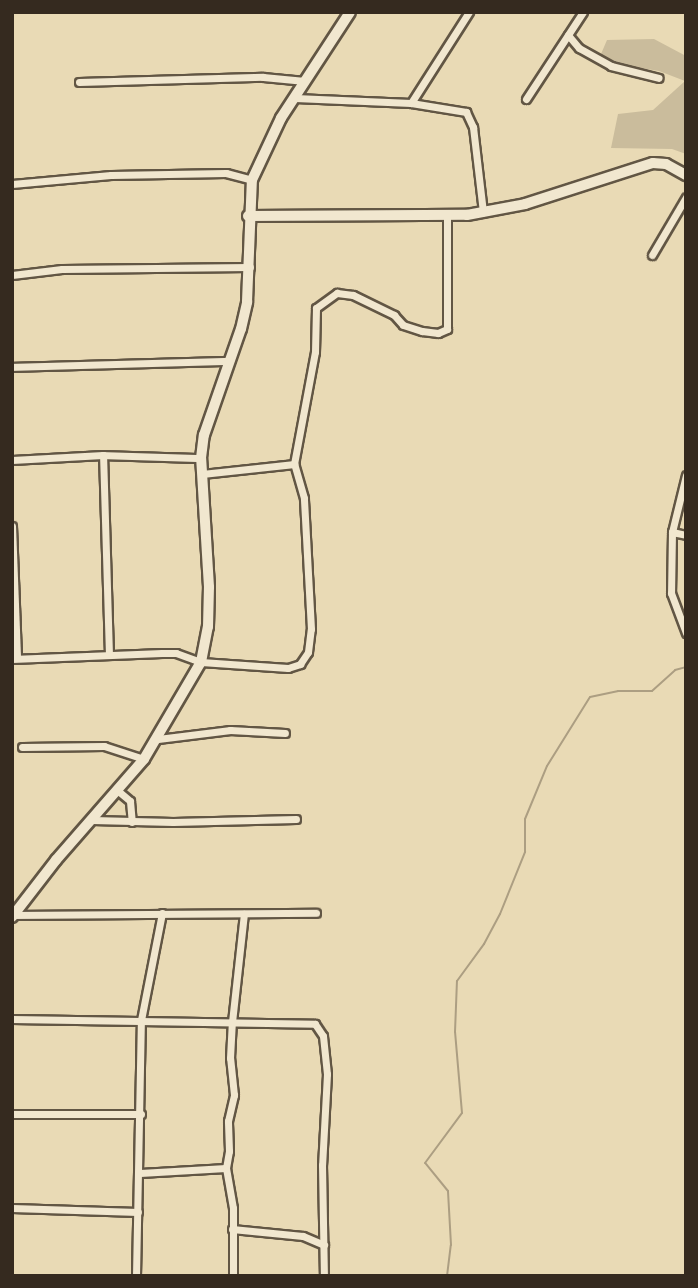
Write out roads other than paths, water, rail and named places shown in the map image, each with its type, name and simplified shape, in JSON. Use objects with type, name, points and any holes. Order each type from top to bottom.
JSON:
[{"type":"street","points":[[13,916],[39,880],[144,759],[201,662],[208,627],[209,587],[201,458],[204,435],[244,316],[250,267],[248,216],[252,180],[268,142],[350,12]]},
{"type":"street","points":[[411,103],[469,12]]},
{"type":"street","points":[[526,99],[583,12]]},
{"type":"street","points":[[568,35],[579,48],[611,66],[659,78]]},
{"type":"street","points":[[79,82],[264,77],[305,81]]},
{"type":"street","points":[[295,98],[411,103],[463,110],[469,115],[483,212]]},
{"type":"street","points":[[248,216],[447,215],[483,212],[525,204],[653,163],[666,164],[686,175]]},
{"type":"street","points":[[12,184],[111,175],[200,173],[226,173],[252,180]]},
{"type":"street","points":[[652,254],[686,197]]},
{"type":"street","points":[[12,526],[14,659],[176,653],[201,662],[288,668],[300,664],[305,658],[311,629],[304,506],[294,464],[315,352],[316,308],[332,295],[353,295],[394,315],[404,325],[438,333],[447,329],[447,215]]},
{"type":"street","points":[[12,275],[62,269],[250,267]]},
{"type":"street","points":[[12,367],[229,361]]},
{"type":"street","points":[[12,460],[103,455],[201,458]]},
{"type":"street","points":[[103,455],[109,655]]},
{"type":"street","points":[[202,474],[294,464]]},
{"type":"street","points":[[686,475],[672,532],[671,593],[686,633]]},
{"type":"street","points":[[672,532],[686,535]]},
{"type":"street","points":[[158,739],[230,730],[285,733]]},
{"type":"street","points":[[22,747],[104,746],[144,759]]},
{"type":"street","points":[[117,790],[130,801],[132,822]]},
{"type":"street","points":[[91,820],[132,822],[296,819]]},
{"type":"street","points":[[136,1276],[141,1020],[162,913]]},
{"type":"street","points":[[13,916],[316,913]]},
{"type":"street","points":[[233,1276],[231,1192],[226,1168],[228,1121],[234,1095],[230,1058],[232,1022],[244,914]]},
{"type":"street","points":[[12,1019],[308,1022],[320,1027],[327,1074],[322,1165],[324,1276]]},
{"type":"street","points":[[12,1114],[141,1114]]},
{"type":"street","points":[[140,1173],[226,1168]]},
{"type":"street","points":[[12,1208],[138,1212]]},
{"type":"street","points":[[232,1229],[303,1236],[324,1245]]},
{"type":"waterway","points":[[447,1276],[451,1245],[448,1191],[425,1163],[462,1113],[455,1032],[457,981],[484,944],[500,914],[525,852],[525,819],[547,766],[590,697],[618,691],[652,691],[675,670],[686,667]]}]
